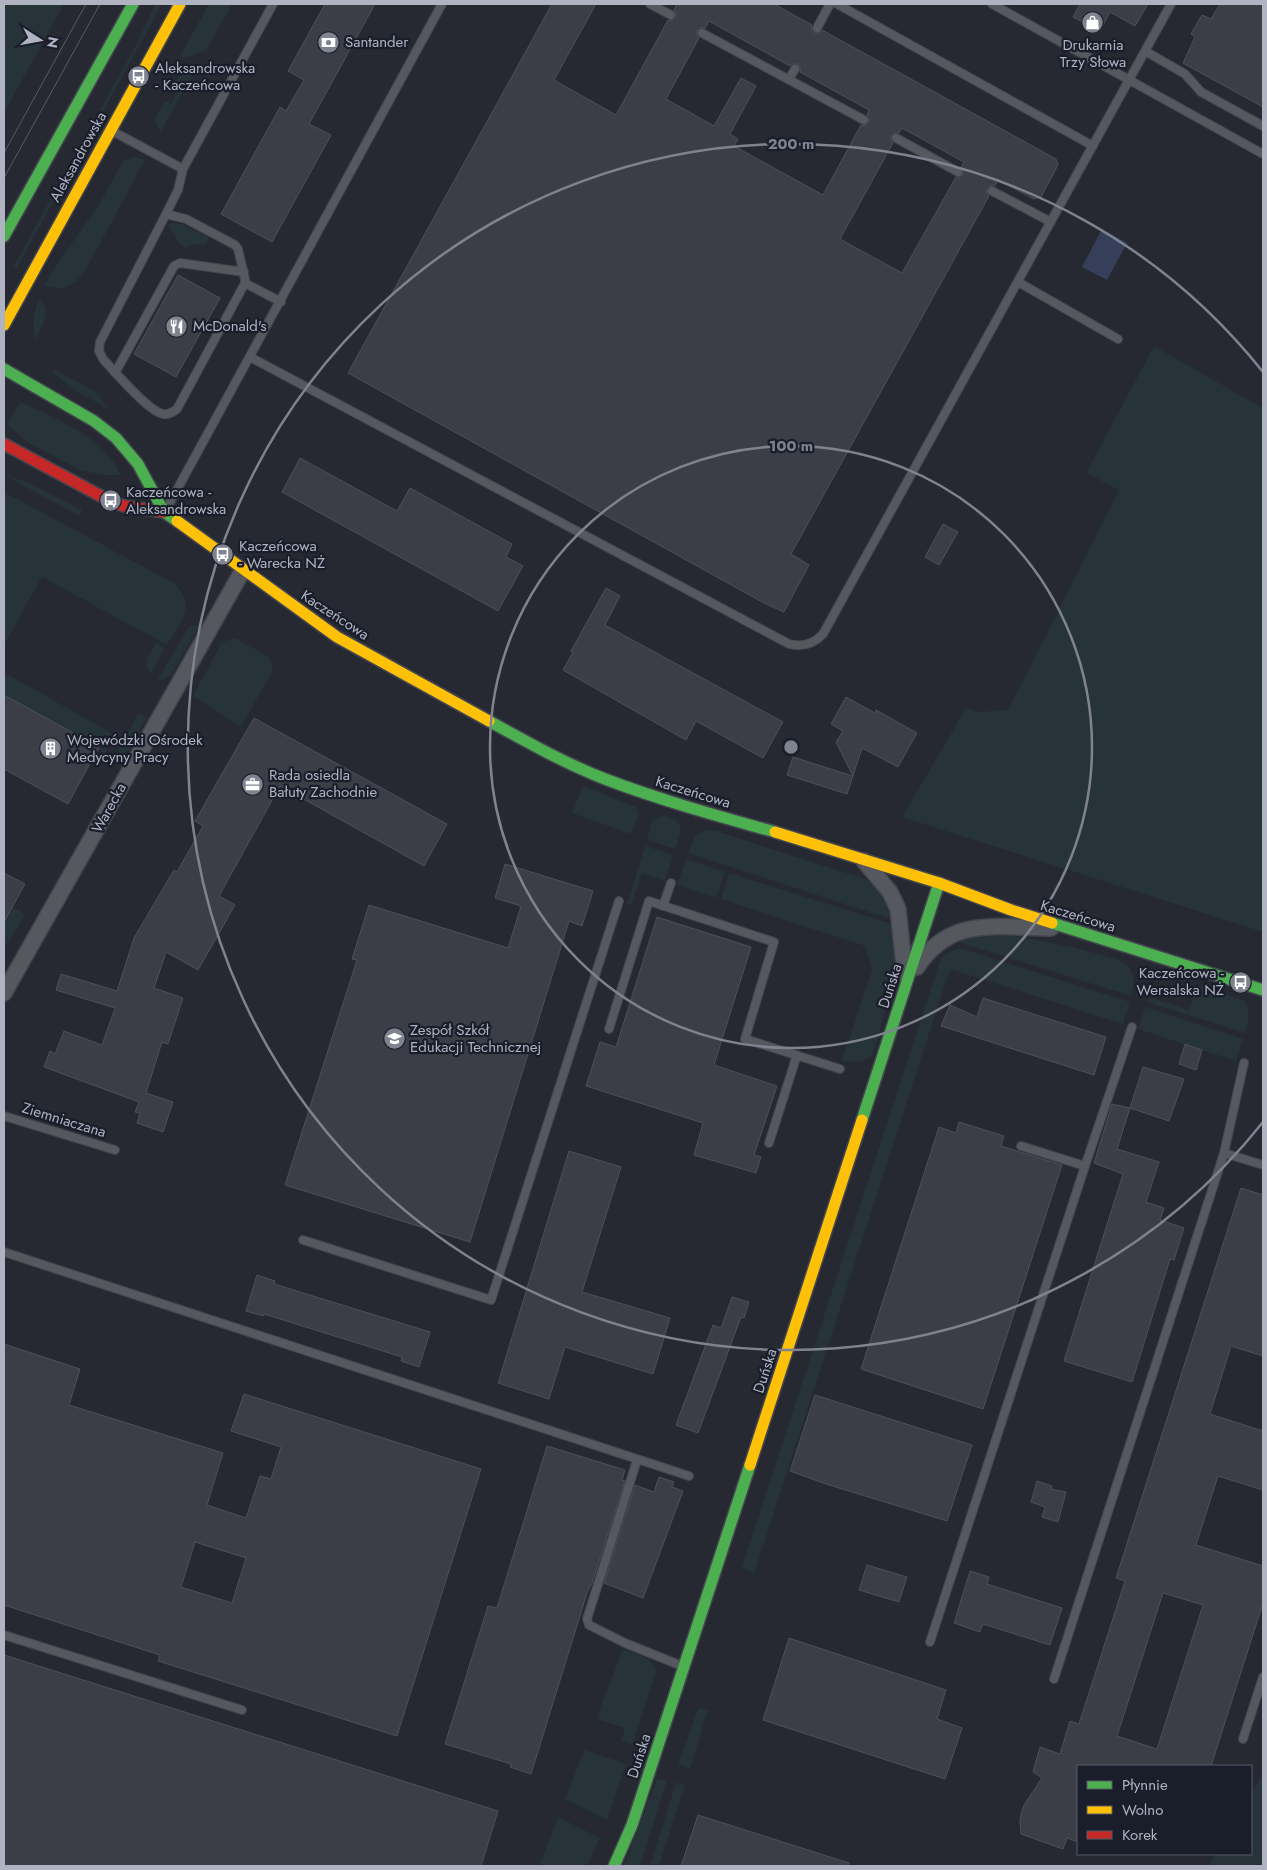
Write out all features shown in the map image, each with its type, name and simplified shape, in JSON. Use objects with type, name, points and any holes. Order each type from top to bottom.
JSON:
[{"type":"street","name":"Aleksandrowska","points":[[4,236],[133,4]]},
{"type":"street","name":"Aleksandrowska","points":[[4,325],[180,4]]},
{"type":"street","name":"Kaczeńcowa","points":[[4,369],[94,421],[121,442],[136,459],[164,512],[243,570],[337,637],[523,740],[603,778],[678,804],[939,883],[1011,910],[1263,990]]},
{"type":"street","name":"Kaczeńcowa","points":[[4,444],[110,502],[164,512]]},
{"type":"street","name":"Warecka","points":[[4,994],[243,570]]},
{"type":"street","points":[[863,859],[890,892],[898,910],[906,983]]},
{"type":"street","name":"Duńska","points":[[614,1866],[636,1812],[939,883]]},
{"type":"street","points":[[906,983],[925,955],[941,940],[956,932],[970,928],[986,927],[1068,928]]},
{"type":"lane","points":[[166,214],[186,219],[235,245],[238,249],[245,283],[177,409],[171,414],[165,415],[150,406],[115,373],[99,351],[100,342],[178,190],[183,169],[273,4]]},
{"type":"lane","points":[[164,512],[281,302],[442,4]]},
{"type":"lane","points":[[650,4],[671,15]]},
{"type":"lane","points":[[817,28],[830,4]]},
{"type":"lane","points":[[837,4],[1093,146]]},
{"type":"lane","points":[[992,4],[1263,154]]},
{"type":"lane","points":[[250,357],[780,639],[797,646],[817,640],[823,634],[1172,4]]},
{"type":"lane","points":[[702,33],[864,120]]},
{"type":"lane","points":[[1145,51],[1185,74],[1201,92],[1263,126]]},
{"type":"lane","points":[[789,79],[794,69]]},
{"type":"lane","points":[[110,130],[183,169]]},
{"type":"lane","points":[[896,138],[958,172]]},
{"type":"lane","points":[[992,190],[1051,222]]},
{"type":"lane","points":[[115,373],[174,266],[180,263],[244,272]]},
{"type":"lane","points":[[1018,282],[1118,339]]},
{"type":"lane","points":[[245,283],[281,302]]},
{"type":"lane","points":[[663,906],[671,883]]},
{"type":"lane","points":[[303,1240],[491,1300],[619,901]]},
{"type":"lane","points":[[609,1030],[649,901],[774,942],[745,1038],[840,1069]]},
{"type":"lane","points":[[930,1642],[1132,1026]]},
{"type":"lane","points":[[768,1143],[796,1055]]},
{"type":"lane","points":[[1054,1679],[1224,1153],[1244,1063]]},
{"type":"lane","name":"Ziemniaczana","points":[[4,1116],[115,1150]]},
{"type":"lane","points":[[1021,1146],[1085,1166]]},
{"type":"lane","points":[[1224,1153],[1263,1165]]},
{"type":"lane","points":[[4,1252],[689,1476]]},
{"type":"lane","points":[[637,1460],[587,1619],[589,1625],[625,1643],[684,1666]]},
{"type":"lane","points":[[4,1635],[242,1710]]},
{"type":"lane","points":[[1243,1739],[1263,1677]]},
{"type":"shaded area","points":[[4,4],[64,4],[4,113]]},
{"type":"shaded area","points":[[155,4],[162,4],[17,268],[13,267],[135,47]]},
{"type":"shaded area","points":[[209,4],[232,4],[206,51],[183,58],[180,56]]},
{"type":"shaded area","points":[[199,64],[161,131],[159,130],[155,119],[165,101],[171,104],[178,89],[173,86],[184,66]]},
{"type":"shaded area","points":[[135,157],[145,160],[84,273],[76,281],[61,288],[45,285],[53,270],[98,206],[122,163]]},
{"type":"shaded area","points":[[172,223],[182,224],[209,238],[206,245],[195,244],[185,248],[179,243],[168,226]]},
{"type":"shaded area","points":[[38,299],[46,308],[46,313],[43,324],[34,341],[33,319]]},
{"type":"shaded area","points":[[1154,346],[1263,408],[1263,932],[902,817],[966,708],[979,712],[1008,710],[1119,490],[1086,473]]},
{"type":"shaded area","points":[[55,370],[95,391],[109,409],[77,392],[53,373]]},
{"type":"shaded area","points":[[20,402],[63,421],[92,440],[105,451],[120,475],[102,475],[80,470],[27,442],[7,424]]},
{"type":"shaded area","points":[[4,475],[27,482],[82,510],[79,516]]},
{"type":"shaded area","points":[[4,492],[174,583],[185,599],[186,607],[182,621],[167,645],[42,577],[4,645]]},
{"type":"shaded area","points":[[190,625],[199,627],[171,675],[157,681]]},
{"type":"shaded area","points":[[235,638],[269,657],[273,670],[241,727],[193,696],[222,642]]},
{"type":"shaded area","points":[[156,643],[165,648],[151,674],[148,670],[147,662]]},
{"type":"shaded area","points":[[5,673],[115,735],[105,754],[97,750],[99,747],[4,695]]},
{"type":"shaded area","points":[[139,713],[147,717],[128,752],[115,756]]},
{"type":"shaded area","points":[[583,786],[636,807],[639,814],[631,834],[572,813]]},
{"type":"shaded area","points":[[664,815],[679,824],[680,832],[675,849],[647,840],[652,821]]},
{"type":"shaded area","points":[[705,830],[716,831],[865,879],[883,897],[894,920],[688,853],[695,836]]},
{"type":"shaded area","points":[[645,846],[673,855],[665,881],[642,873],[631,906],[627,904]]},
{"type":"shaded area","points":[[686,859],[725,872],[716,898],[677,885]]},
{"type":"shaded area","points":[[729,873],[895,925],[894,959],[890,992],[872,1056],[858,1062],[842,1060],[872,970],[865,946],[721,899]]},
{"type":"shaded area","points":[[12,907],[25,914],[8,944],[4,942],[4,921]]},
{"type":"shaded area","points":[[998,934],[1038,940],[1121,961],[1126,964],[1133,975],[1131,996],[952,940],[966,935]]},
{"type":"shaded area","points":[[960,948],[1130,1002],[1123,1024],[950,969],[754,1574],[742,1567],[941,958],[949,952]]},
{"type":"shaded area","points":[[1200,986],[1243,1000],[1249,1012],[1245,1033],[1147,1002],[1149,997],[1189,1010],[1194,993]]},
{"type":"shaded area","points":[[1145,1007],[1243,1039],[1236,1061],[1138,1029]]},
{"type":"shaded area","points":[[623,1649],[646,1658],[657,1669],[632,1745],[621,1741],[625,1728],[596,1719]]},
{"type":"shaded area","points":[[698,1708],[708,1710],[690,1769],[678,1764]]},
{"type":"shaded area","points":[[584,1750],[626,1764],[607,1820],[565,1799]]},
{"type":"shaded area","points":[[1263,1773],[1263,1866],[1208,1866],[1215,1855],[1252,1855],[1252,1792]]},
{"type":"shaded area","points":[[657,1780],[667,1780],[640,1866],[624,1866]]},
{"type":"shaded area","points":[[676,1782],[685,1785],[659,1866],[650,1866]]},
{"type":"shaded area","points":[[558,1817],[600,1838],[587,1866],[539,1866]]},
{"type":"water","points":[[1102,229],[1127,243],[1107,280],[1082,267]]},
{"type":"building","points":[[325,4],[375,4],[309,124],[331,135],[272,242],[221,214],[280,107],[286,111],[304,80],[288,71]]},
{"type":"building","points":[[552,4],[596,4],[554,80],[616,115],[668,20],[672,21],[676,18],[677,14],[674,10],[677,4],[774,4],[812,25],[811,29],[814,33],[818,34],[822,30],[1056,159],[1058,165],[1041,197],[1034,199],[998,180],[995,186],[991,185],[987,188],[986,192],[989,196],[791,554],[809,565],[784,612],[764,603],[348,373]],"holes":[[[709,21],[790,66],[797,64],[800,67],[800,72],[869,110],[867,115],[870,119],[869,123],[865,126],[861,125],[823,195],[734,146],[738,139],[730,134],[756,86],[741,78],[714,126],[666,99],[699,38],[696,34],[697,30],[701,27],[705,28]],[[902,128],[964,162],[961,167],[963,174],[960,177],[956,177],[902,273],[840,239],[893,143],[891,136],[894,133],[899,133]]]},
{"type":"building","name":"Drukarnia Trzy Słowa","points":[[1080,4],[1148,4],[1135,26],[1110,12],[1100,31],[1073,17]]},
{"type":"building","points":[[1220,4],[1263,4],[1263,107],[1183,63],[1195,37],[1191,34],[1202,15],[1211,19]]},
{"type":"building","name":"McDonald's","points":[[178,275],[220,298],[176,377],[134,354]]},
{"type":"building","points":[[300,458],[397,511],[410,488],[512,544],[506,557],[523,566],[498,611],[282,492]]},
{"type":"building","points":[[943,524],[958,532],[939,565],[925,557]]},
{"type":"building","points":[[606,588],[620,596],[605,625],[783,722],[763,758],[696,721],[686,740],[563,670],[573,652],[571,651]]},
{"type":"building","name":"Wojewódzki Ośrodek Medycyny Pracy","points":[[4,695],[99,747],[68,804],[4,769]]},
{"type":"building","points":[[846,697],[875,713],[876,710],[917,733],[898,767],[862,748],[853,776],[836,742],[843,731],[831,724]]},
{"type":"building","points":[[254,718],[447,824],[424,866],[280,786],[219,896],[235,905],[198,970],[166,952],[154,988],[183,998],[168,1044],[162,1042],[146,1093],[173,1102],[163,1132],[137,1123],[140,1113],[135,1112],[139,1102],[44,1067],[50,1051],[55,1054],[64,1031],[102,1045],[115,1008],[56,990],[61,974],[117,991],[134,938],[174,870],[177,872],[203,826],[195,821]]},
{"type":"building","points":[[793,757],[853,776],[847,794],[787,775]]},
{"type":"building","points":[[505,864],[593,891],[582,926],[569,921],[470,1242],[285,1185],[357,960],[352,959],[369,905],[508,948],[521,906],[495,898]]},
{"type":"building","points":[[4,873],[25,884],[4,922]]},
{"type":"building","points":[[657,917],[751,947],[714,1065],[777,1086],[754,1155],[761,1157],[756,1173],[694,1155],[703,1123],[586,1086],[600,1042],[616,1047]]},
{"type":"building","points":[[983,998],[1106,1037],[1094,1075],[941,1026],[950,1005],[977,1017]]},
{"type":"building","points":[[1185,1044],[1202,1050],[1196,1070],[1179,1064]]},
{"type":"building","points":[[1143,1067],[1184,1079],[1169,1121],[1130,1108]]},
{"type":"building","points":[[1112,1104],[1130,1108],[1117,1149],[1159,1162],[1146,1202],[1164,1208],[1160,1220],[1184,1228],[1174,1260],[1170,1259],[1132,1382],[1064,1361],[1123,1174],[1094,1163]]},
{"type":"building","points":[[959,1122],[1004,1136],[1001,1146],[1062,1165],[983,1409],[861,1369],[939,1127],[956,1133]]},
{"type":"building","points":[[569,1151],[621,1167],[582,1292],[670,1318],[653,1374],[565,1347],[549,1399],[498,1383]]},
{"type":"building","points":[[1241,1188],[1263,1195],[1263,1356],[1231,1346],[1210,1414],[1263,1431],[1263,1490],[1218,1476],[1196,1545],[1263,1566],[1263,1603],[1211,1765],[1077,1765],[1077,1842],[1067,1838],[1063,1849],[1021,1834],[1021,1814],[1024,1805],[1042,1778],[1033,1772],[1040,1747],[1060,1754],[1070,1721],[1079,1724],[1125,1581],[1116,1578]],"holes":[[[1163,1593],[1203,1605],[1157,1749],[1117,1736]]]},
{"type":"building","points":[[257,1275],[275,1281],[274,1284],[430,1332],[419,1367],[401,1361],[402,1357],[264,1314],[263,1316],[246,1311]]},
{"type":"building","points":[[732,1297],[749,1302],[744,1318],[741,1317],[698,1433],[676,1425],[713,1325],[721,1328]]},
{"type":"building","points":[[4,1344],[80,1369],[69,1405],[223,1453],[207,1505],[246,1518],[260,1476],[271,1479],[281,1447],[231,1431],[244,1394],[481,1469],[397,1736],[158,1661],[160,1655],[4,1605]],"holes":[[[195,1542],[246,1558],[232,1603],[181,1587]]]},
{"type":"building","points":[[815,1395],[972,1445],[947,1521],[790,1471]]},
{"type":"building","points":[[547,1446],[625,1470],[622,1480],[625,1481],[592,1583],[587,1593],[531,1774],[510,1767],[511,1764],[445,1744],[488,1606],[497,1608]]},
{"type":"building","points":[[659,1477],[674,1482],[672,1487],[683,1491],[643,1598],[604,1583],[635,1485],[654,1492]]},
{"type":"building","points":[[1037,1481],[1052,1486],[1051,1489],[1066,1492],[1058,1522],[1042,1517],[1045,1507],[1031,1502]]},
{"type":"building","points":[[867,1565],[907,1577],[899,1602],[859,1590]]},
{"type":"building","points":[[970,1571],[989,1577],[987,1584],[1062,1608],[1050,1645],[983,1624],[980,1632],[954,1623]]},
{"type":"building","points":[[789,1638],[946,1690],[937,1719],[962,1728],[945,1779],[763,1720]]},
{"type":"building","points":[[4,1655],[498,1811],[481,1866],[4,1866]]},
{"type":"building","points":[[698,1815],[849,1863],[848,1866],[681,1866]]},
{"type":"tram line","points":[[4,153],[86,4]]},
{"type":"tram line","points":[[4,178],[100,4]]},
{"type":"traffic: fast","points":[[4,236],[133,4]]},
{"type":"traffic: fast","points":[[4,369],[94,421],[116,438],[138,464],[164,512],[177,521]]},
{"type":"traffic: fast","points":[[489,721],[531,744],[605,779],[668,801],[775,832]]},
{"type":"traffic: fast","points":[[862,1120],[939,883]]},
{"type":"traffic: fast","points":[[1052,923],[1263,990]]},
{"type":"traffic: fast","points":[[614,1866],[632,1825],[750,1465]]},
{"type":"traffic: slow","points":[[4,325],[180,4]]},
{"type":"traffic: slow","points":[[177,521],[337,637],[489,721]]},
{"type":"traffic: slow","points":[[775,832],[939,883],[1052,923]]},
{"type":"traffic: slow","points":[[750,1465],[862,1120]]},
{"type":"traffic: jam","points":[[4,444],[110,501],[124,506],[164,512]]},
{"type":"place","name":"Drukarnia Trzy Słowa","points":[[1093,22]]},
{"type":"place","name":"Santander","points":[[329,42]]},
{"type":"place","name":"Aleksandrowska - Kaczeńcowa","points":[[139,77]]},
{"type":"place","name":"McDonald's","points":[[177,326]]},
{"type":"place","name":"Kaczeńcowa - Aleksandrowska","points":[[110,501]]},
{"type":"place","name":"Kaczeńcowa - Warecka NŻ","points":[[223,555]]},
{"type":"place","name":"Wojewódzki Ośrodek Medycyny Pracy","points":[[51,749]]},
{"type":"place","name":"Rada osiedla Bałuty Zachodnie","points":[[253,784]]},
{"type":"place","name":"Kaczeńcowa - Wersalska NŻ","points":[[1240,982]]},
{"type":"place","name":"Zespół Szkół Edukacji Technicznej","points":[[394,1039]]}]
